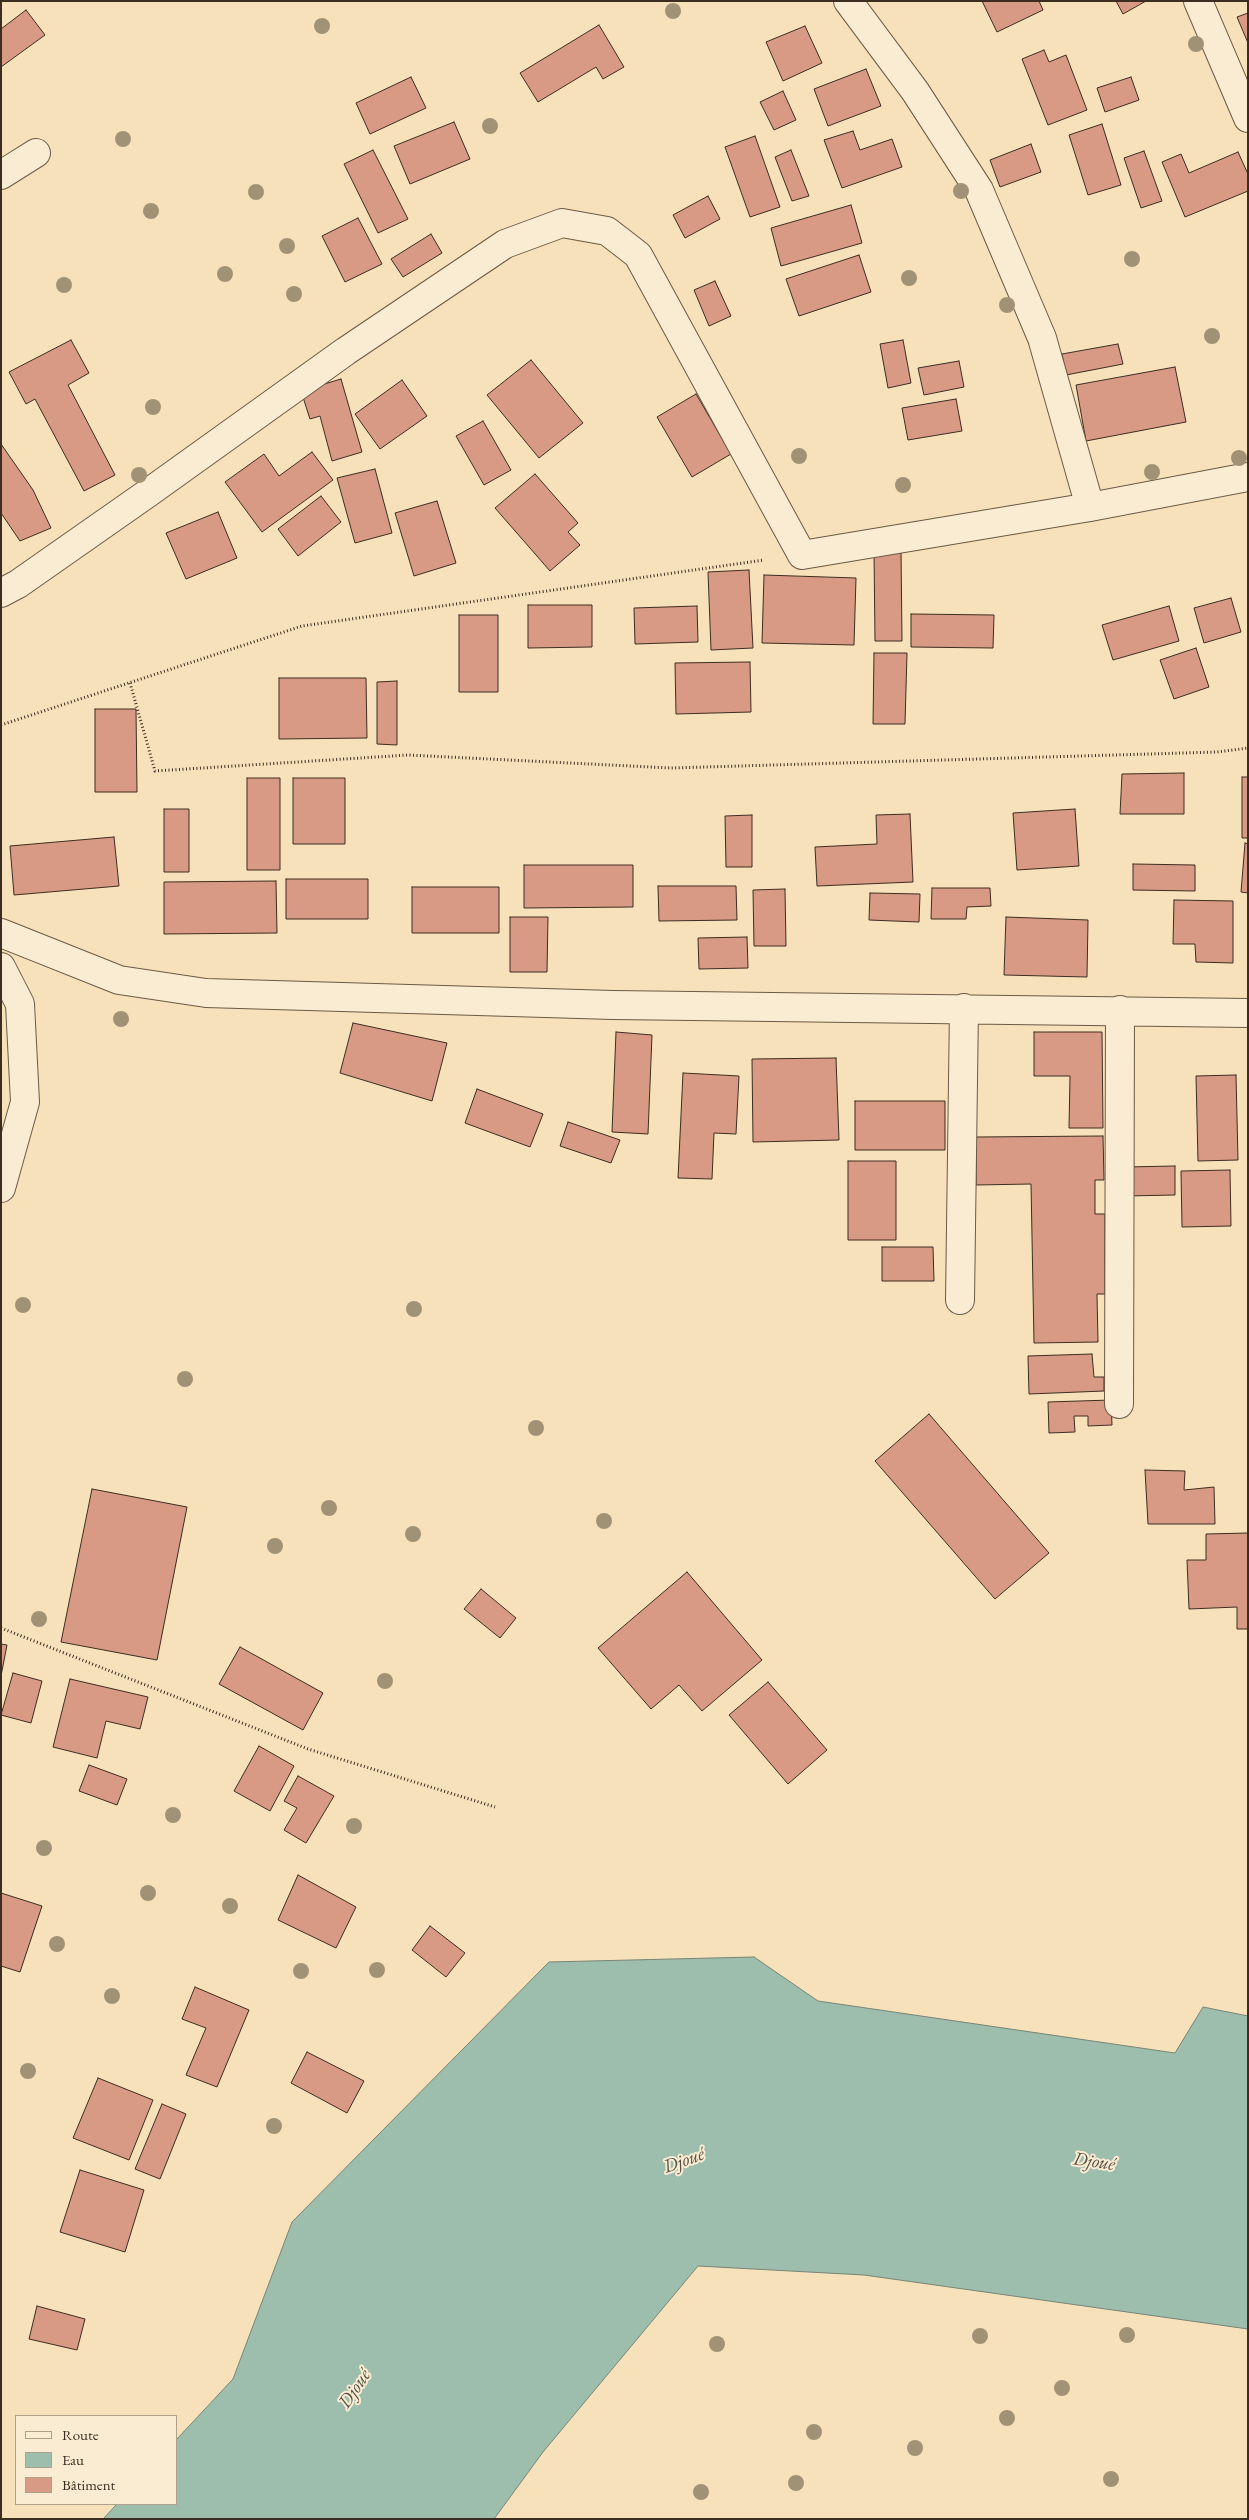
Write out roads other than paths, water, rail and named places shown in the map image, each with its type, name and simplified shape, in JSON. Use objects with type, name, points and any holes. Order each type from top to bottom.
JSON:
[{"type":"street","points":[[848,1],[915,91],[979,190],[1042,338],[1090,507]]},
{"type":"street","points":[[1198,1],[1248,118]]},
{"type":"street","points":[[1,175],[36,153]]},
{"type":"street","points":[[1,592],[18,584],[346,351],[505,244],[562,223],[607,231],[638,255],[802,555],[1090,507],[1248,477]]},
{"type":"street","points":[[1,933],[119,980],[206,993],[613,1005],[1248,1013]]},
{"type":"street","points":[[1,967],[20,1004],[25,1102],[1,1188]]},
{"type":"street","points":[[960,1300],[964,1008]]},
{"type":"street","points":[[1119,1404],[1120,1010]]},
{"type":"water","name":"Djoué","points":[[754,1957],[818,2001],[1175,2053],[1203,2007],[1248,2016],[1248,2329],[864,2275],[698,2266],[543,2452],[494,2519],[103,2519],[116,2505],[178,2505],[178,2438],[233,2379],[292,2222],[549,1962]]}]
